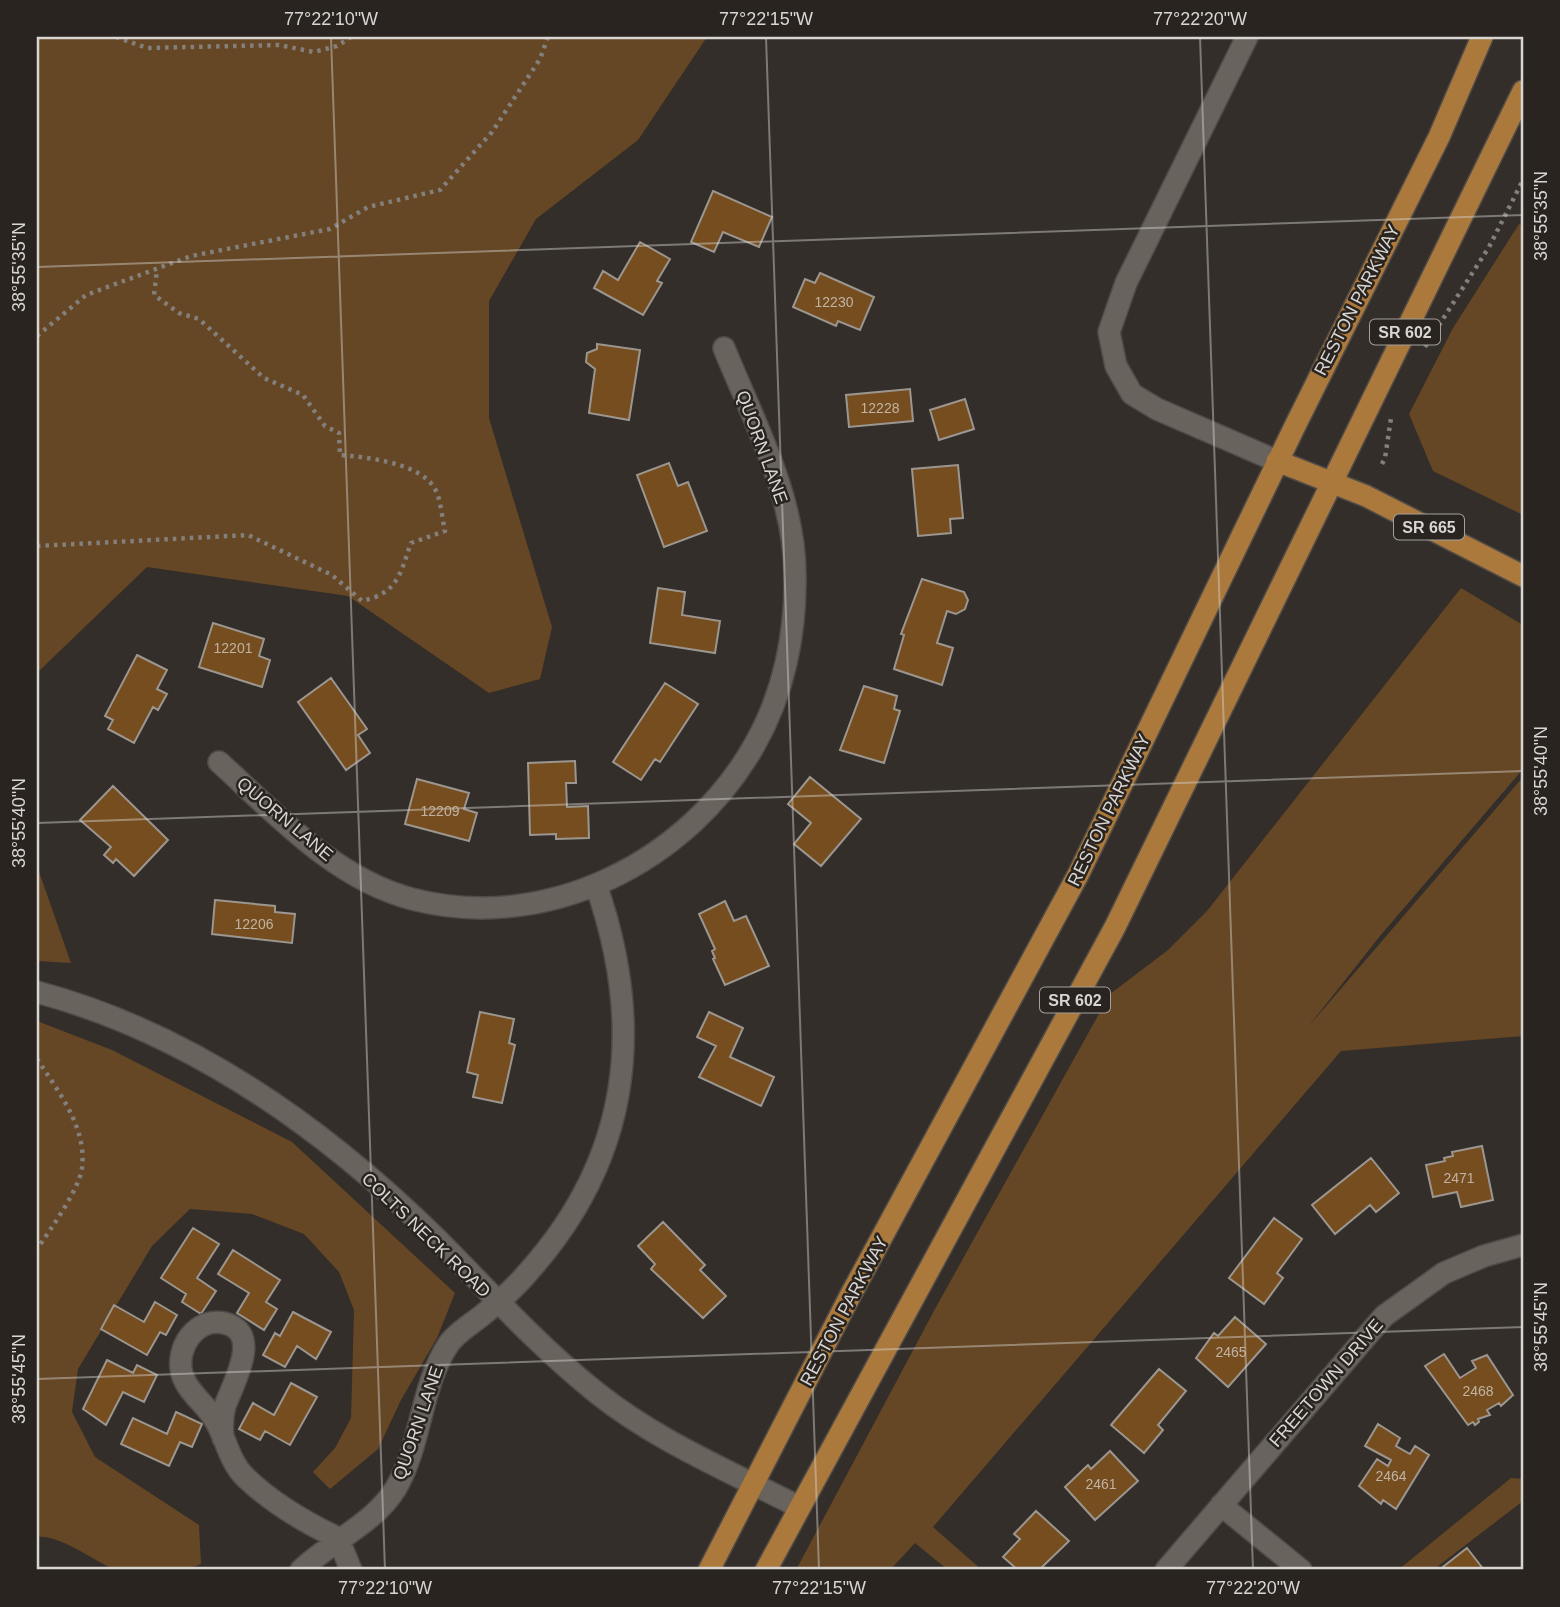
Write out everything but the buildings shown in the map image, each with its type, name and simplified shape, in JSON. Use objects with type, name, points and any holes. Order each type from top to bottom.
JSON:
[{"type":"main road","name":"RESTON PARKWAY","points":[[709,1570],[1079,873],[1278,461],[1439,137],[1482,37]]},
{"type":"main road","name":"SR 602","points":[[766,1570],[1115,927],[1492,161],[1523,91]]},
{"type":"main road","name":"SR 665","points":[[1278,461],[1417,521],[1523,576]]},
{"type":"street","points":[[1247,37],[1126,283],[1109,332],[1116,366],[1132,394],[1157,409],[1278,461]]},
{"type":"street","name":"QUORN LANE","points":[[219,762],[308,842],[344,867],[412,899],[452,906],[494,908],[535,904],[596,886],[634,867],[676,838],[706,810],[733,779],[756,743],[774,704],[787,661],[794,618],[796,572],[790,528],[779,485],[724,348]]},
{"type":"street","name":"QUORN LANE","points":[[301,1570],[376,1510],[394,1490],[407,1466],[436,1364],[451,1341],[497,1304],[530,1271],[560,1233],[607,1143],[616,1112],[624,1020],[620,968],[613,933],[596,886]]},
{"type":"street","name":"COLTS NECK ROAD","points":[[37,992],[78,1004],[142,1030],[209,1064],[260,1095],[380,1186],[438,1240],[497,1304],[599,1395],[686,1450],[799,1507]]},
{"type":"street","name":"FREETOWN DRIVE","points":[[1166,1570],[1384,1316],[1444,1273],[1484,1255],[1523,1245]]},
{"type":"street","points":[[223,1438],[224,1408],[244,1355],[242,1340],[236,1329],[226,1324],[210,1322],[198,1326],[188,1339],[181,1357],[181,1372],[186,1386],[214,1418],[223,1438],[243,1475],[273,1502],[304,1522],[338,1538],[351,1570]]},
{"type":"street","points":[[1221,1505],[1301,1570]]},
{"type":"path","points":[[116,37],[147,48],[279,45],[314,52],[337,46],[351,37]]},
{"type":"path","points":[[37,336],[86,295],[191,256],[330,229],[368,207],[440,190],[492,132],[540,59],[548,37]]},
{"type":"path","points":[[1419,359],[1489,247],[1523,180]]},
{"type":"path","points":[[37,546],[248,535],[332,575],[362,601],[378,597],[394,584],[402,574],[411,543],[445,531],[435,488],[412,470],[374,458],[340,455],[339,433],[326,426],[303,395],[264,378],[199,319],[179,313],[154,295],[157,270]]},
{"type":"path","points":[[1382,464],[1393,413]]},
{"type":"path","points":[[37,1059],[75,1120],[82,1148],[82,1170],[37,1249]]},
{"type":"shaded area","points":[[37,37],[707,37],[638,140],[536,219],[489,301],[489,418],[552,627],[540,679],[489,693],[348,596],[147,567],[37,673]]},
{"type":"shaded area","points":[[1519,224],[1523,226],[1523,515],[1433,471],[1409,414],[1453,328]]},
{"type":"shaded area","points":[[1461,588],[1523,625],[1523,769],[1380,936],[1308,1027],[1523,777],[1523,1036],[1341,1051],[933,1527],[982,1570],[948,1570],[915,1543],[890,1570],[796,1570],[935,1309],[1110,994],[1168,950],[1207,911]]},
{"type":"shaded area","points":[[37,866],[71,963],[37,961]]},
{"type":"shaded area","points":[[37,1021],[112,1050],[292,1142],[455,1293],[437,1338],[401,1400],[378,1449],[330,1489],[313,1472],[335,1448],[351,1418],[354,1310],[339,1272],[304,1234],[252,1214],[190,1209],[152,1246],[78,1369],[72,1412],[95,1457],[199,1525],[201,1564],[193,1567],[156,1572],[129,1572],[111,1568],[55,1539],[37,1537]]},
{"type":"shaded area","points":[[1511,1478],[1523,1479],[1523,1501],[1433,1570],[1398,1570]]}]
